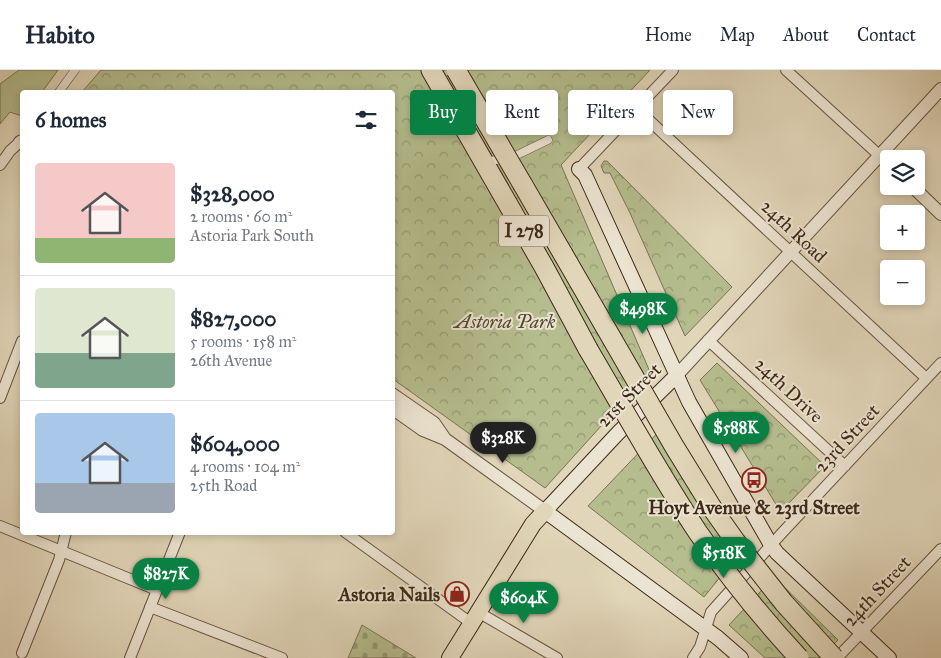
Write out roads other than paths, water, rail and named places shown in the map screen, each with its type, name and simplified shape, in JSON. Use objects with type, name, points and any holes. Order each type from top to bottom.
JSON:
[{"type":"highway","name":"I 278","points":[[431,70],[544,267],[588,349],[674,496],[720,563],[767,622],[799,658]]},
{"type":"highway","name":"I 278","points":[[456,70],[674,446],[714,511],[760,573],[809,632],[836,658]]},
{"type":"main road","points":[[579,169],[585,174],[689,402],[771,545],[777,553],[889,658]]},
{"type":"main road","name":"21st Street","points":[[450,658],[532,524],[676,374]]},
{"type":"main road","points":[[545,511],[706,628],[741,658]]},
{"type":"street","points":[[60,90],[75,70]]},
{"type":"street","points":[[653,92],[673,70]]},
{"type":"street","points":[[786,70],[880,156]]},
{"type":"street","name":"21st Street","points":[[892,150],[941,89]]},
{"type":"street","name":"24th Road","points":[[653,124],[926,378]]},
{"type":"street","points":[[579,169],[612,135]]},
{"type":"street","points":[[485,162],[513,158],[548,140]]},
{"type":"street","points":[[0,165],[10,151],[20,143]]},
{"type":"street","name":"21st Street","points":[[676,374],[790,251],[880,164]]},
{"type":"street","points":[[921,195],[941,214]]},
{"type":"street","name":"24th Drive","points":[[708,340],[845,466]]},
{"type":"street","points":[[0,398],[20,346]]},
{"type":"street","name":"23rd Street","points":[[694,658],[700,647],[711,612],[941,363]]},
{"type":"street","points":[[395,396],[434,423],[445,439]]},
{"type":"street","points":[[395,410],[423,430],[445,439],[545,511]]},
{"type":"street","points":[[0,526],[20,534]]},
{"type":"street","points":[[22,535],[157,590]]},
{"type":"street","points":[[22,653],[59,560],[65,535]]},
{"type":"street","points":[[130,658],[179,535]]},
{"type":"street","points":[[350,535],[475,617],[557,658]]},
{"type":"street","name":"24th Street","points":[[836,658],[941,549]]},
{"type":"street","points":[[150,607],[282,658]]},
{"type":"place","name":"Hoyt Avenue & 23rd Street","points":[[754,480]]},
{"type":"place","name":"Astoria Nails","points":[[457,594]]},
{"type":"park label","name":"Astoria Park","points":[[505,321]]}]
